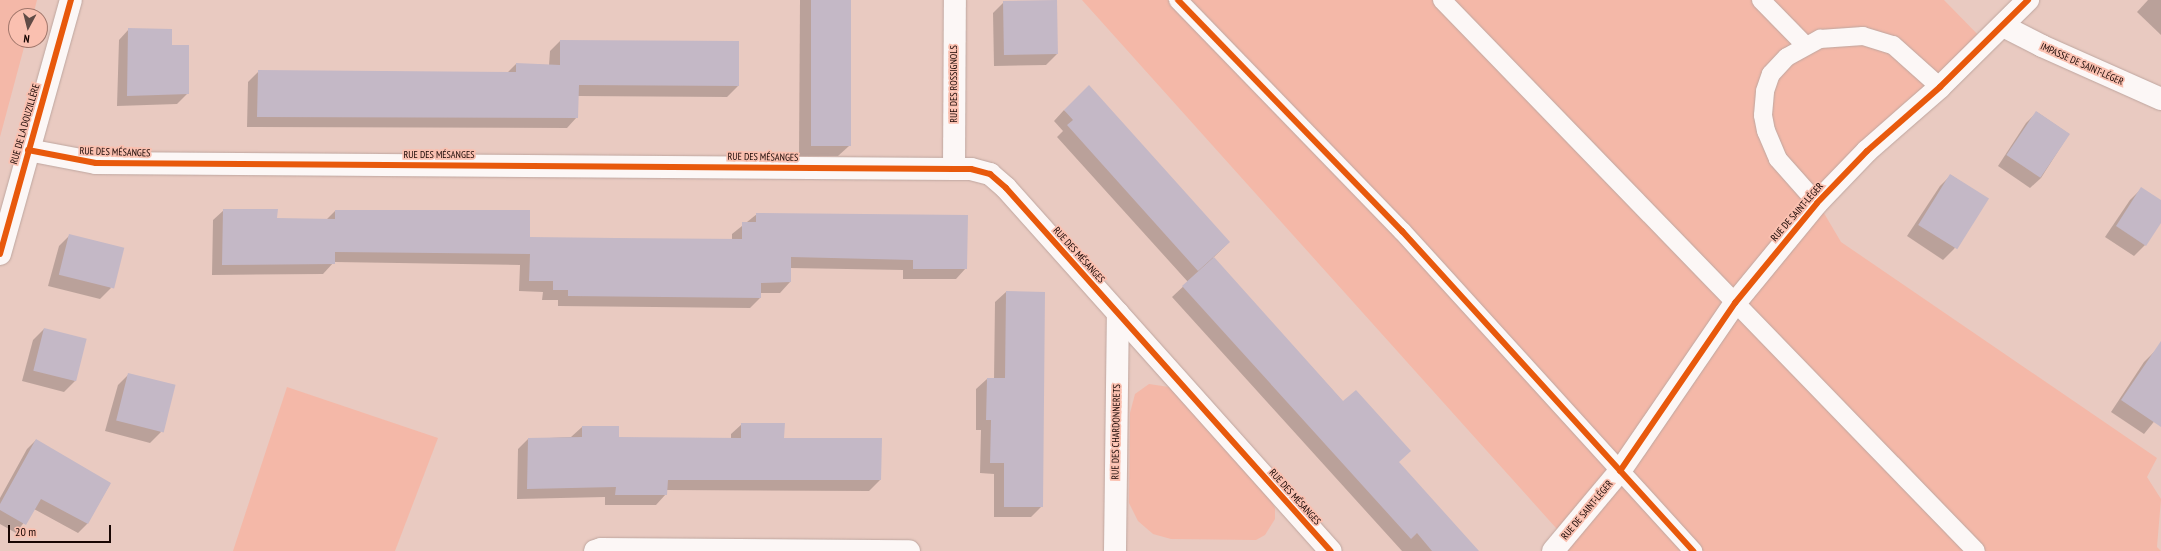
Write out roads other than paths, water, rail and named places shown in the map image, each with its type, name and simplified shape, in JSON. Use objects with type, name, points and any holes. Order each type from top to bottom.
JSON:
[{"type":"street","name":"RUE DE LA DOUZILLÈRE","points":[[0,254],[71,0]]},
{"type":"street","name":"RUE DES ROSSIGNOLS","points":[[954,168],[955,0]]},
{"type":"street","name":"RUE DE SAINT-LÉGER","points":[[1553,551],[1620,471],[1735,303],[1817,203],[1867,151],[1940,87],[2028,0]]},
{"type":"street","name":"IMPASSE DE SAINT-LÉGER","points":[[2003,26],[2042,46],[2161,99]]},
{"type":"street","name":"RUE DES MÉSANGES","points":[[28,150],[96,163],[954,168],[971,169],[990,174],[1006,188],[1330,551]]},
{"type":"street","name":"RUE DES CHARDONNERETS","points":[[1115,551],[1118,313]]},
{"type":"street","points":[[595,551],[601,549],[909,551]]},
{"type":"lane","points":[[1178,0],[1402,231],[1692,551]]},
{"type":"lane","points":[[1442,0],[1976,551]]},
{"type":"lane","points":[[1761,0],[1805,45]]},
{"type":"lane","points":[[1817,203],[1778,158],[1766,131],[1763,115],[1765,91],[1771,74],[1787,56],[1805,45],[1820,39],[1863,36],[1893,45],[1940,87]]}]
